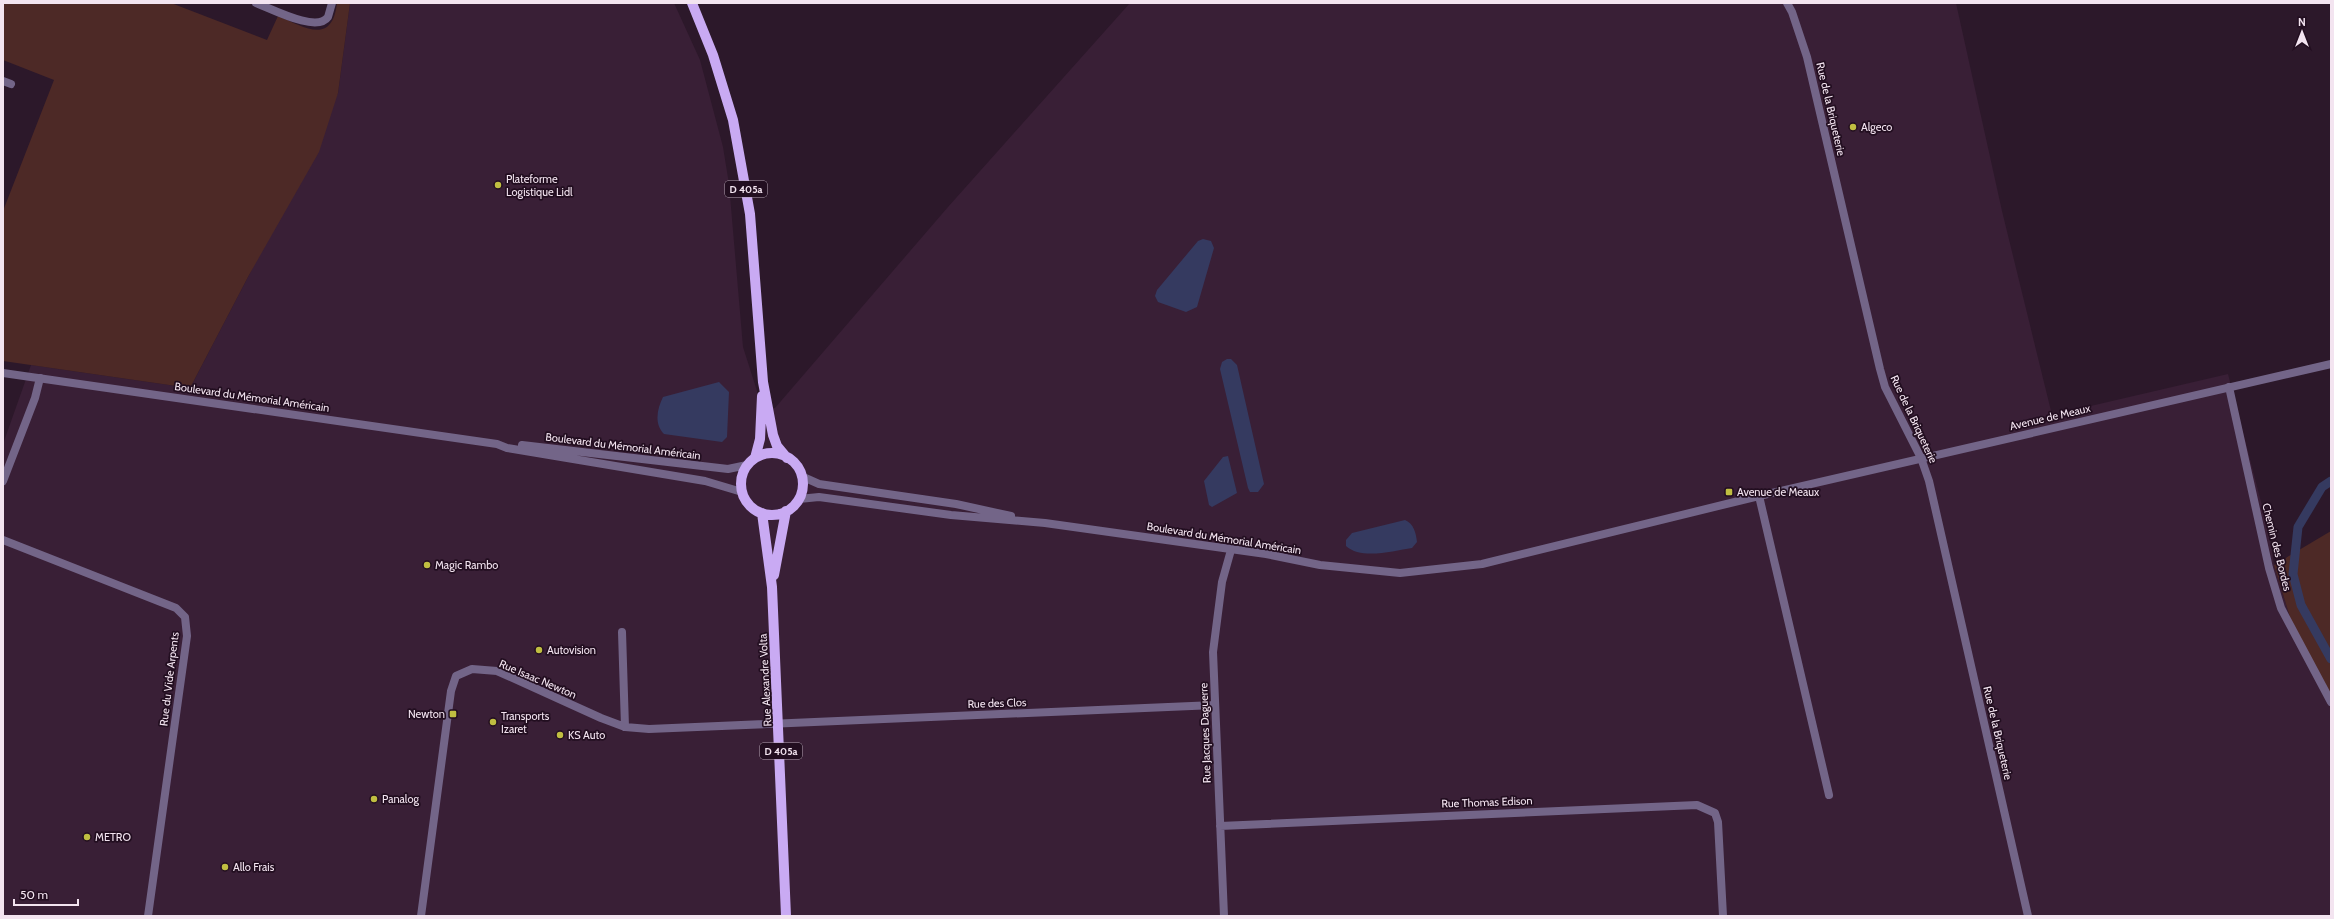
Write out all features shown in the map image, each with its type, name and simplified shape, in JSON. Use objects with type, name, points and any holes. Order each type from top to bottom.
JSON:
[{"type":"main road","name":"D 405a","points":[[692,3],[725,90],[744,173],[750,214],[763,382],[773,436],[777,446],[787,458]]},
{"type":"main road","name":"D 405a","points":[[755,458],[760,439],[763,382]]},
{"type":"main road","points":[[771,453],[787,458],[796,466],[801,476],[802,484],[799,499],[786,511],[774,514],[762,513],[749,505],[742,492],[741,483],[747,466],[755,458],[771,453]]},
{"type":"main road","name":"Rue Alexandre Volta","points":[[772,587],[782,526],[786,511]]},
{"type":"main road","name":"Rue Alexandre Volta","points":[[762,513],[772,587],[780,723],[786,916]]},
{"type":"street","points":[[256,3],[307,22],[317,24],[328,17],[332,3]]},
{"type":"street","name":"Rue de la Briqueterie","points":[[1787,3],[1792,12],[1807,57],[1883,381],[1921,458],[1929,481],[2028,916]]},
{"type":"street","name":"Avenue de Meaux","points":[[1400,573],[1482,564],[1921,458],[2331,364]]},
{"type":"street","name":"Boulevard du Mémorial Américain","points":[[3,372],[497,444],[508,443],[728,470],[747,466]]},
{"type":"street","points":[[3,481],[35,398],[40,378]]},
{"type":"street","name":"Chemin des Bordes","points":[[2229,387],[2269,568],[2281,608],[2331,702]]},
{"type":"street","name":"Boulevard du Mémorial Américain","points":[[497,444],[507,448],[705,481],[742,492]]},
{"type":"street","points":[[801,476],[819,484],[956,504],[1045,523]]},
{"type":"street","points":[[1760,496],[1830,795]]},
{"type":"street","points":[[799,499],[819,497],[944,514],[1045,523]]},
{"type":"street","name":"Boulevard du Mémorial Américain","points":[[1045,523],[1230,550],[1320,565],[1400,573]]},
{"type":"street","name":"Rue du Vide Arpents","points":[[3,540],[176,608],[185,617],[187,636],[148,916]]},
{"type":"street","name":"Rue Jacques Daguerre","points":[[1224,916],[1213,652],[1222,582],[1230,550]]},
{"type":"street","points":[[622,632],[625,727]]},
{"type":"street","name":"Rue Isaac Newton","points":[[421,916],[451,691],[456,676],[472,669],[497,671],[601,718],[625,727],[649,729],[780,723]]},
{"type":"street","name":"Rue des Clos","points":[[780,723],[1215,705]]},
{"type":"street","name":"Rue Thomas Edison","points":[[1220,826],[1697,805],[1715,813],[1718,822],[1721,851],[1723,916]]},
{"type":"shaded area","points":[[3,3],[171,3],[267,40],[278,16],[307,28],[315,30],[323,29],[329,25],[334,16],[337,3],[350,3],[338,93],[319,152],[249,275],[190,388],[3,361],[3,211],[54,80],[3,60]]},
{"type":"shaded area","points":[[350,3],[674,3],[700,60],[723,147],[729,184],[743,347],[757,391],[757,409],[775,408],[948,207],[1130,3],[1956,3],[2002,211],[2052,415],[2228,374],[2269,533],[2274,565],[2294,630],[2331,696],[2331,916],[3,916],[3,444],[31,365],[190,388],[249,275],[338,93]]},
{"type":"shaded area","points":[[2331,531],[2331,696],[2294,630],[2274,565]]},
{"type":"water","points":[[1203,239],[1211,241],[1214,248],[1197,307],[1186,312],[1158,302],[1155,296],[1157,290],[1198,241]]},
{"type":"water","points":[[1227,359],[1231,359],[1237,365],[1264,484],[1258,492],[1250,492],[1248,488],[1220,369],[1222,362]]},
{"type":"water","points":[[719,382],[729,392],[727,437],[722,442],[664,434],[658,421],[659,406],[663,397]]},
{"type":"water","points":[[1228,456],[1237,493],[1212,507],[1209,505],[1204,481],[1223,457]]},
{"type":"water","points":[[1405,520],[1411,524],[1416,535],[1417,542],[1412,548],[1368,554],[1360,553],[1346,546],[1346,540],[1352,533]]},
{"type":"waterway","points":[[2331,481],[2322,487],[2298,527],[2293,574],[2301,605],[2331,659]]},
{"type":"place","name":"Algeco","points":[[1853,127]]},
{"type":"place","name":"Plateforme Logistique Lidl","points":[[498,185]]},
{"type":"place","name":"Avenue de Meaux","points":[[1729,492]]},
{"type":"place","name":"Magic Rambo","points":[[427,565]]},
{"type":"place","name":"Autovision","points":[[539,650]]},
{"type":"place","name":"Newton","points":[[453,714]]},
{"type":"place","name":"Transports Izaret","points":[[493,722]]},
{"type":"place","name":"KS Auto","points":[[560,735]]},
{"type":"place","name":"Panalog","points":[[374,799]]},
{"type":"place","name":"METRO","points":[[87,837]]},
{"type":"place","name":"Allo Frais","points":[[225,867]]}]
